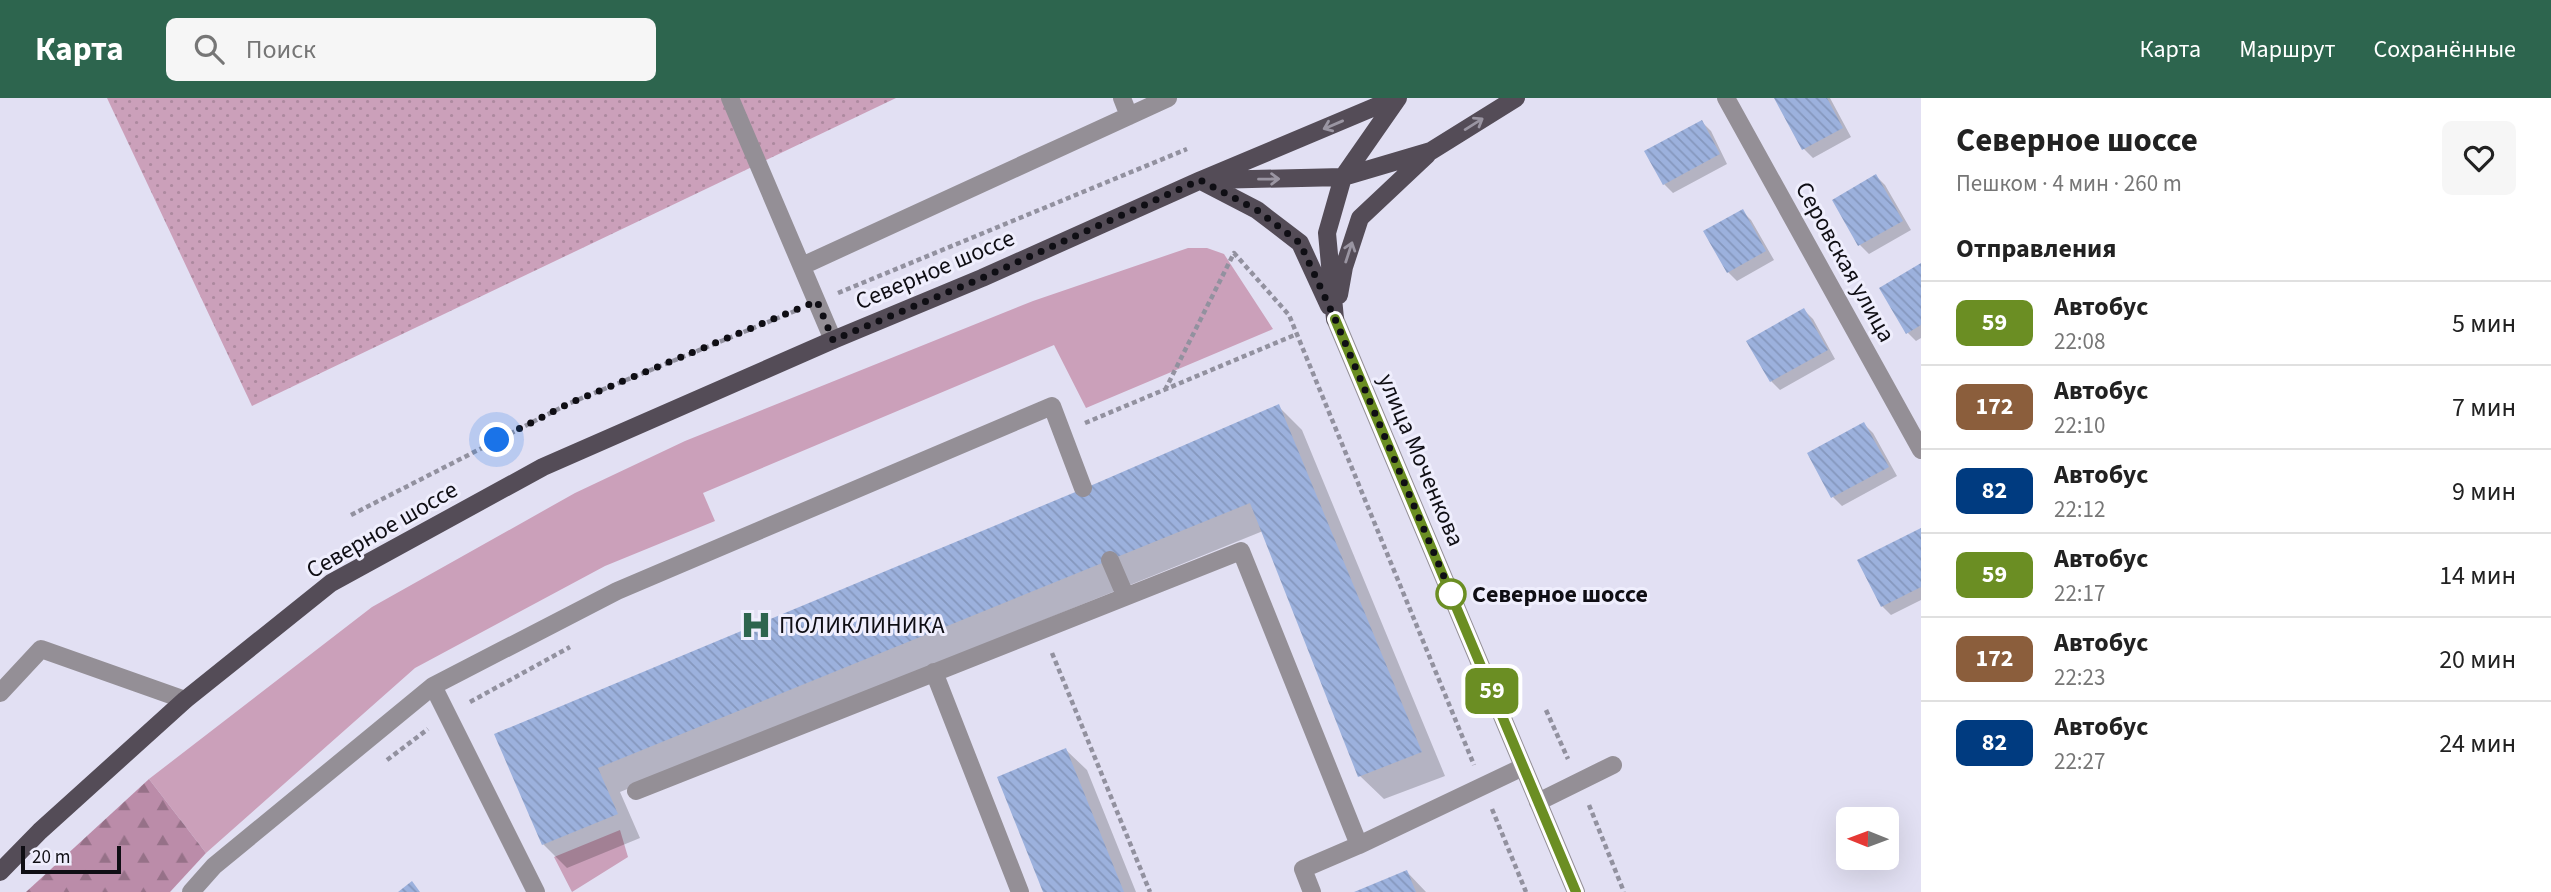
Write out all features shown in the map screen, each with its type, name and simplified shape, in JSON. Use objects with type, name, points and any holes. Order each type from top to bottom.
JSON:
[{"type":"main road","points":[[1335,319],[1327,233],[1343,177],[1397,98]]},
{"type":"main road","name":"Северное шоссе","points":[[0,872],[40,831],[185,700],[331,583],[542,467],[982,278],[1200,180],[1397,98]]},
{"type":"main road","name":"Северное шоссе","points":[[1200,180],[1343,177],[1431,150],[1516,98]]},
{"type":"main road","points":[[1335,319],[1344,267],[1360,218],[1431,150]]},
{"type":"main road","points":[[1200,180],[1257,210],[1300,243],[1335,319]]},
{"type":"street","points":[[730,98],[833,340]]},
{"type":"street","points":[[1122,98],[1129,116]]},
{"type":"street","points":[[802,266],[1168,98]]},
{"type":"street","name":"Серовская улица","points":[[1726,98],[1921,450]]},
{"type":"street","name":"улица Моченкова","points":[[1335,319],[1576,892]]},
{"type":"street","points":[[191,892],[214,866],[433,686],[617,591],[1052,406],[1083,488]]},
{"type":"street","points":[[636,791],[1241,551],[1359,845]]},
{"type":"street","points":[[1110,560],[1125,595]]},
{"type":"street","points":[[0,693],[41,649],[185,700]]},
{"type":"street","points":[[934,672],[1020,892]]},
{"type":"street","points":[[433,686],[536,892]]},
{"type":"street","points":[[1538,802],[1612,765]]},
{"type":"street","points":[[1312,892],[1303,869],[1523,767]]},
{"type":"path","points":[[351,515],[570,403],[1187,149]]},
{"type":"path","points":[[1165,390],[1234,253],[1289,315],[1526,892]]},
{"type":"path","points":[[1062,433],[1297,334]]},
{"type":"path","points":[[1042,629],[1150,892]]},
{"type":"path","points":[[383,764],[447,715],[574,645]]},
{"type":"path","points":[[1546,710],[1624,892]]},
{"type":"shaded area","points":[[107,98],[896,98],[252,406]]},
{"type":"shaded area","points":[[1188,248],[1207,248],[1224,254],[1273,329],[1086,408],[1054,345],[703,493],[715,521],[605,566],[415,668],[206,853],[149,779],[372,607],[575,493],[685,441],[1033,301]]},
{"type":"shaded area","points":[[620,830],[628,857],[572,892],[554,857]]},
{"type":"green space","points":[[149,779],[206,853],[170,892],[26,892]]},
{"type":"building","points":[[1774,98],[1827,98],[1843,128],[1802,150]]},
{"type":"building","points":[[1702,120],[1720,154],[1663,185],[1644,151]]},
{"type":"building","points":[[1876,174],[1903,221],[1858,246],[1832,200]]},
{"type":"building","points":[[1743,209],[1766,251],[1727,273],[1703,231]]},
{"type":"building","points":[[1921,263],[1921,325],[1906,334],[1879,288]]},
{"type":"building","points":[[1804,308],[1828,350],[1770,382],[1746,341]]},
{"type":"building","points":[[1279,404],[1422,752],[1358,777],[1250,503],[598,768],[618,814],[542,845],[494,734],[1097,483]]},
{"type":"building","points":[[1864,422],[1889,467],[1831,498],[1807,453]]},
{"type":"building","points":[[1921,528],[1921,587],[1881,607],[1857,560]]},
{"type":"building","points":[[1066,748],[1124,892],[1043,892],[997,777]]},
{"type":"building","points":[[1407,870],[1416,892],[1354,892]]},
{"type":"building","points":[[412,881],[420,892],[398,892]]},
{"type":"bus line","name":"59","points":[[1335,319],[1576,892]]},
{"type":"place","name":"Северное шоссе","points":[[1451,594]]},
{"type":"place","name":"ПОЛИКЛИНИКА","points":[[756,625]]},
{"type":"route","points":[[497,440],[570,403],[817,301],[833,340],[982,278],[1200,180],[1257,210],[1300,243],[1453,598],[1451,594]]}]
